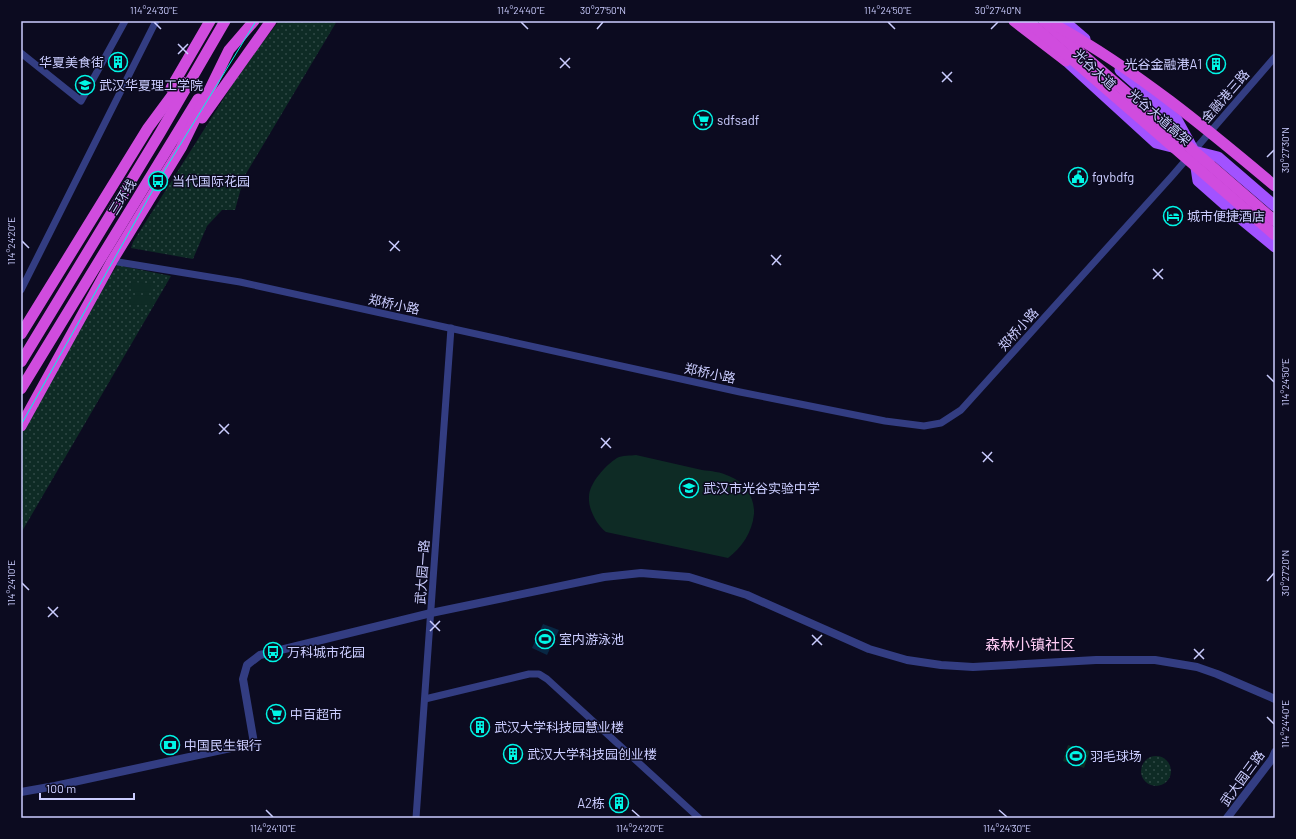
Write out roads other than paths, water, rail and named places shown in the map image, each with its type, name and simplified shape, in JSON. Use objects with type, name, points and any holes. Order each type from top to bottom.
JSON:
[{"type":"highway","points":[[21,334],[146,132],[210,21]]},
{"type":"highway","name":"三环线","points":[[21,362],[160,133],[224,21]]},
{"type":"highway","name":"三环线","points":[[21,389],[247,21]]},
{"type":"highway","points":[[181,148],[229,50],[254,21]]},
{"type":"highway","points":[[21,426],[112,261],[181,148],[271,21]]},
{"type":"highway","points":[[1014,21],[1066,61]]},
{"type":"highway","name":"光谷大道高架","points":[[1028,21],[1275,234]]},
{"type":"highway","name":"光谷大道高架","points":[[1044,21],[1275,221]]},
{"type":"highway","points":[[1048,21],[1077,37],[1171,100],[1275,186]]},
{"type":"highway","points":[[146,132],[216,35]]},
{"type":"main road","name":"光谷大道","points":[[1023,21],[1156,143],[1218,157],[1275,206]]},
{"type":"main road","name":"光谷大道","points":[[1064,21],[1177,120],[1194,151],[1198,180],[1275,247]]},
{"type":"street","points":[[21,53],[81,101],[125,21]]},
{"type":"street","points":[[21,290],[156,21]]},
{"type":"street","name":"金融港三路","points":[[1194,151],[1275,57]]},
{"type":"street","name":"郑桥小路","points":[[112,261],[240,282],[740,392],[885,421],[924,426],[941,422],[961,410],[1194,151]]},
{"type":"street","name":"武大园一路","points":[[416,818],[451,328]]},
{"type":"street","points":[[21,792],[254,743],[244,679],[247,665],[260,655],[431,613],[604,577],[641,573],[689,577],[747,595],[869,649],[907,660],[941,665],[973,667],[1096,660],[1155,660],[1197,667],[1275,699]]},
{"type":"street","points":[[425,699],[529,674],[539,674],[547,679],[699,818]]},
{"type":"street","name":"武大园三路","points":[[1227,818],[1272,760],[1275,752]]},
{"type":"water","name":"室内游泳池","points":[[543,624],[559,630],[547,655],[532,648]]},
{"type":"tram line","points":[[21,425],[158,181],[256,21]]},
{"type":"place","name":"华夏美食街","points":[[118,62]]},
{"type":"place","name":"光谷金融港A1","points":[[1216,64]]},
{"type":"place","name":"武汉华夏理工学院","points":[[85,85]]},
{"type":"place","name":"sdfsadf","points":[[703,120]]},
{"type":"place","name":"fgvbdfg","points":[[1078,177]]},
{"type":"place","name":"当代国际花园","points":[[158,181]]},
{"type":"place","name":"城市便捷酒店","points":[[1173,216]]},
{"type":"place","name":"武汉市光谷实验中学","points":[[689,488]]},
{"type":"place","name":"室内游泳池","points":[[545,639]]},
{"type":"place","name":"万科城市花园","points":[[273,652]]},
{"type":"place","name":"中百超市","points":[[276,714]]},
{"type":"place","name":"武汉大学科技园慧业楼","points":[[480,727]]},
{"type":"place","name":"中国民生银行","points":[[170,745]]},
{"type":"place","name":"武汉大学科技园创业楼","points":[[513,754]]},
{"type":"place","name":"羽毛球场","points":[[1076,756]]},
{"type":"place","name":"A2栋","points":[[619,803]]},
{"type":"district","name":"森林小镇社区","points":[[1030,644]]}]
